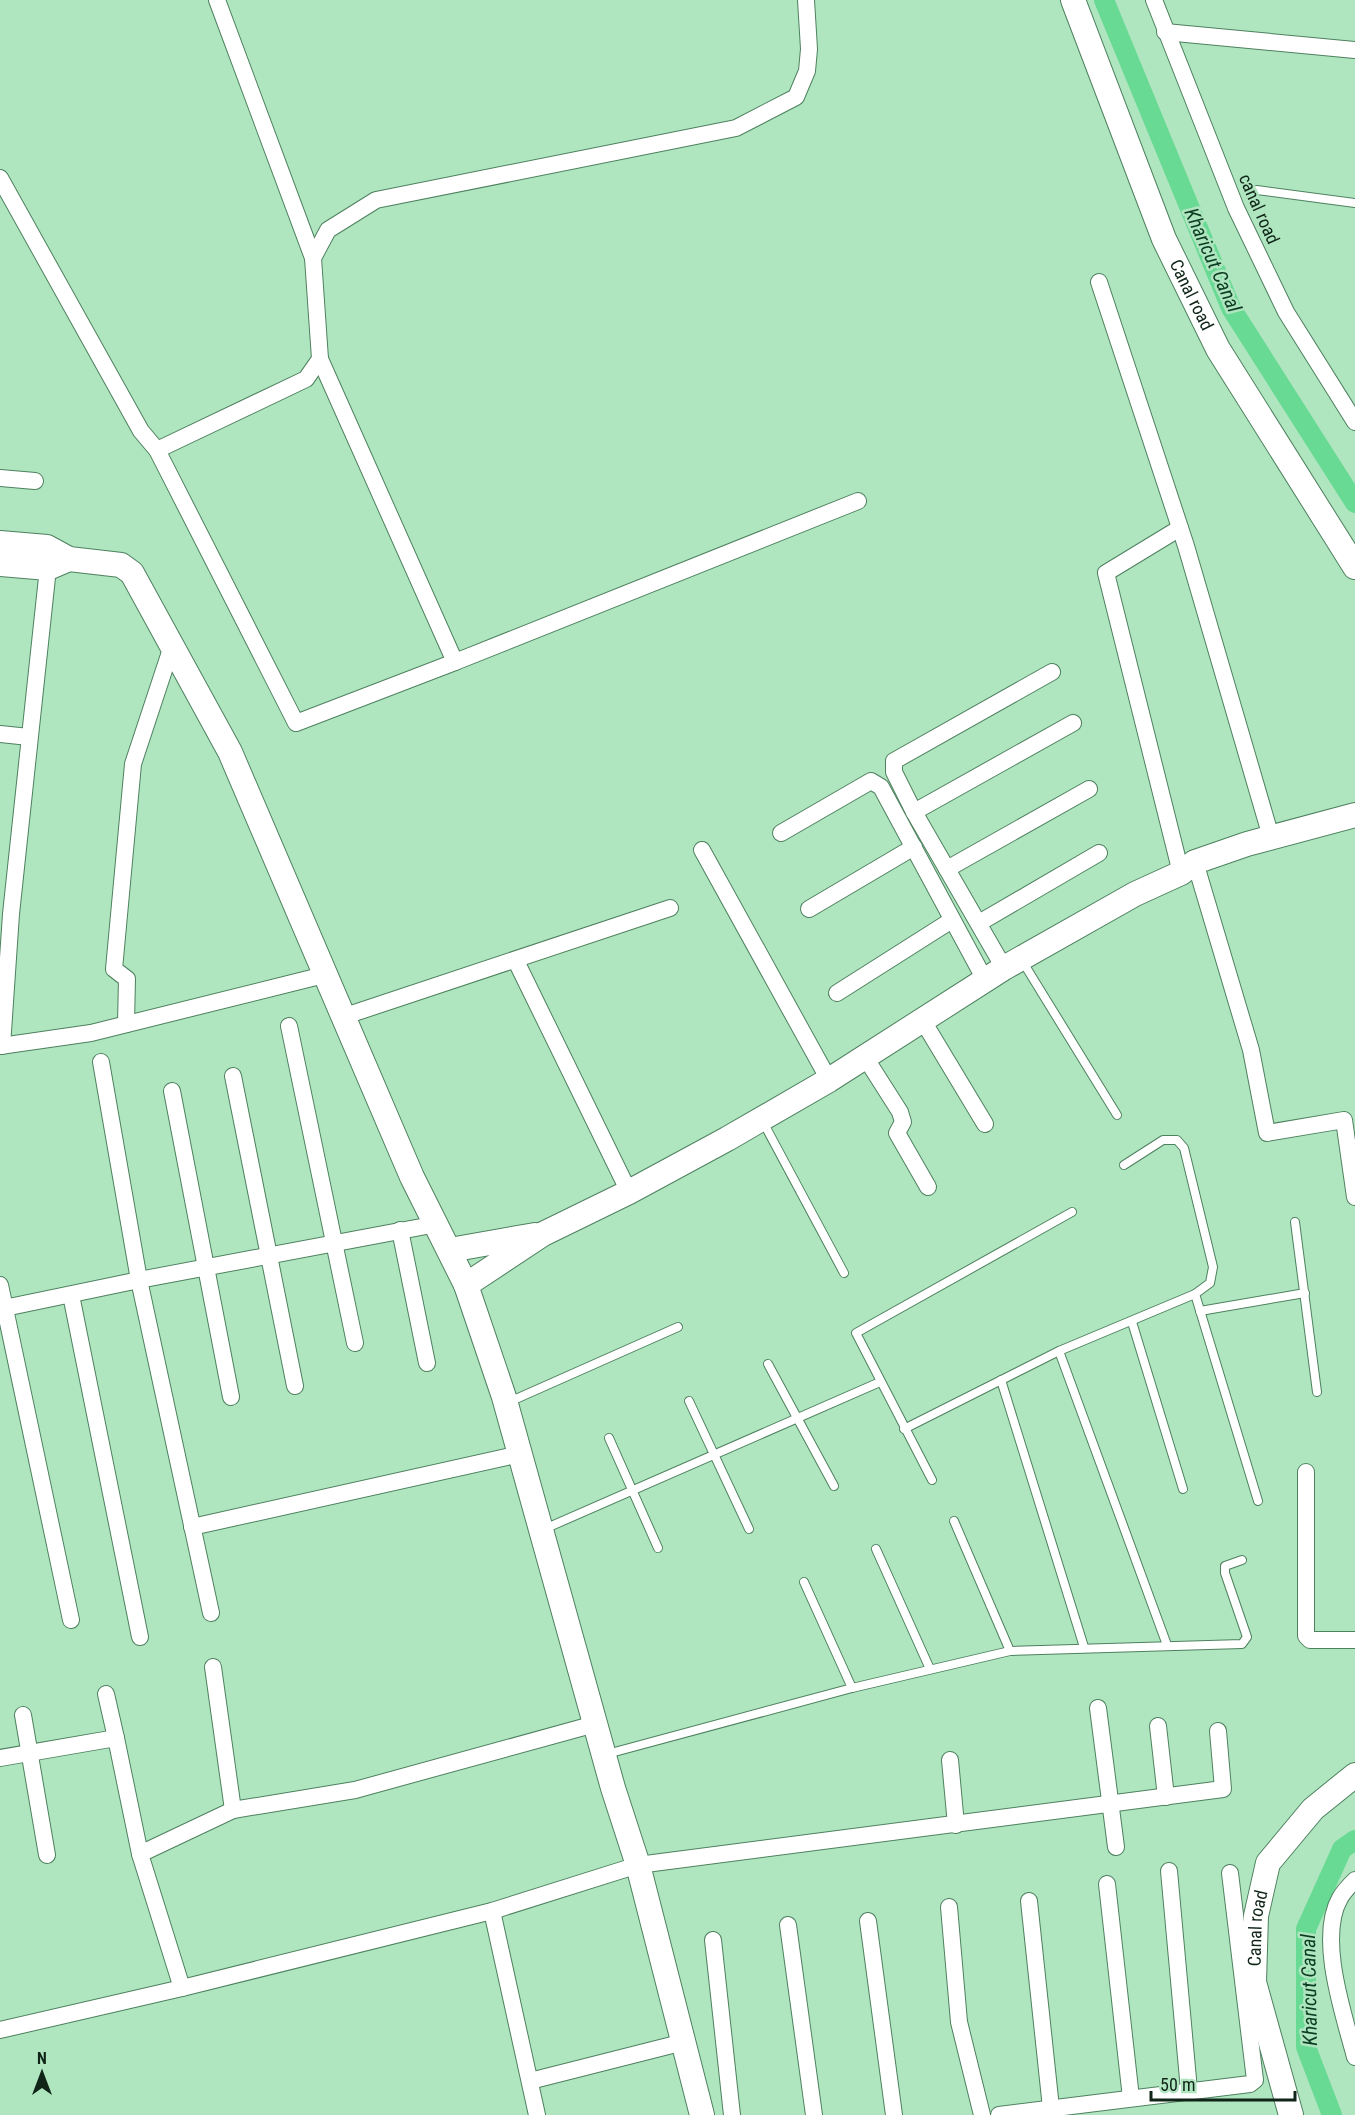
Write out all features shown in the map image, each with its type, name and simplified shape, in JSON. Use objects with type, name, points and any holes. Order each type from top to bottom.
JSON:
[{"type":"street","points":[[217,0],[313,258],[320,359],[455,662]]},
{"type":"street","points":[[313,258],[328,230],[376,200],[736,128],[796,97],[807,72],[809,49],[806,0]]},
{"type":"street","name":"Canal road","points":[[1073,0],[1164,239],[1218,349],[1355,567]]},
{"type":"street","name":"canal road","points":[[1154,0],[1236,208],[1281,301],[1355,422]]},
{"type":"street","points":[[1165,32],[1355,50]]},
{"type":"street","points":[[0,178],[141,432],[157,450],[296,723],[858,501]]},
{"type":"street","points":[[1099,282],[1180,528],[1271,837]]},
{"type":"street","points":[[157,450],[306,379],[320,359]]},
{"type":"street","points":[[0,478],[35,481]]},
{"type":"street","points":[[1180,528],[1106,573],[1188,868],[1251,1050],[1267,1133],[1344,1120],[1355,1197]]},
{"type":"street","points":[[0,543],[47,547],[58,564],[29,738],[5,913],[1,1046],[91,1033],[324,975]]},
{"type":"street","points":[[0,564],[121,565],[132,573],[230,752],[412,1177],[466,1285],[505,1404],[603,1755],[638,1864],[702,2115]]},
{"type":"street","points":[[126,1024],[127,979],[114,969],[131,786],[134,764],[172,646]]},
{"type":"street","points":[[1003,969],[914,812],[894,772],[894,761],[1052,672]]},
{"type":"street","points":[[914,812],[1074,723]]},
{"type":"street","points":[[0,734],[29,738]]},
{"type":"street","points":[[781,833],[871,781],[881,787],[952,920],[1003,969]]},
{"type":"street","points":[[947,869],[1089,789]]},
{"type":"street","points":[[466,1285],[543,1234],[629,1192],[829,1080],[1003,969],[1135,894],[1188,868],[1271,837],[1355,815]]},
{"type":"street","points":[[809,909],[914,848]]},
{"type":"street","points":[[702,850],[829,1080]]},
{"type":"street","points":[[978,923],[1099,853]]},
{"type":"street","points":[[342,1017],[670,908]]},
{"type":"street","points":[[837,993],[952,920]]},
{"type":"street","points":[[516,961],[629,1192]]},
{"type":"street","points":[[923,1021],[985,1124]]},
{"type":"street","points":[[289,1026],[355,1342]]},
{"type":"street","points":[[865,1057],[900,1112],[903,1122],[897,1133],[901,1144],[928,1187]]},
{"type":"street","points":[[101,1062],[139,1280],[211,1613]]},
{"type":"street","points":[[233,1076],[295,1386]]},
{"type":"street","points":[[172,1092],[231,1396]]},
{"type":"street","points":[[2,1309],[139,1280],[437,1224]]},
{"type":"street","points":[[400,1230],[427,1363]]},
{"type":"street","points":[[450,1250],[543,1234]]},
{"type":"street","points":[[0,1285],[2,1309],[71,1620]]},
{"type":"street","points":[[70,1294],[141,1637]]},
{"type":"street","points":[[192,1527],[519,1454]]},
{"type":"street","points":[[1306,1472],[1306,1636],[1310,1640],[1355,1640]]},
{"type":"street","points":[[213,1667],[233,1810]]},
{"type":"street","points":[[105,1694],[140,1854],[182,1988]]},
{"type":"street","points":[[1098,1708],[1116,1847]]},
{"type":"street","points":[[23,1715],[47,1855]]},
{"type":"street","points":[[140,1854],[233,1810],[355,1790],[595,1724]]},
{"type":"street","points":[[1158,1726],[1166,1797]]},
{"type":"street","points":[[0,2030],[182,1988],[492,1911],[638,1864],[1223,1789],[1218,1731]]},
{"type":"street","points":[[0,1758],[116,1738]]},
{"type":"street","points":[[950,1760],[956,1825]]},
{"type":"street","name":"Canal road","points":[[1290,2115],[1254,1982],[1256,1916],[1268,1863],[1313,1809],[1355,1775]]},
{"type":"street","points":[[1169,1871],[1189,2090]]},
{"type":"street","points":[[999,2115],[1250,2084],[1255,2080],[1230,1872]]},
{"type":"street","points":[[1355,1880],[1339,1899],[1333,1926],[1332,1973],[1355,2057]]},
{"type":"street","points":[[1107,1884],[1131,2098]]},
{"type":"street","points":[[1029,1901],[1051,2108]]},
{"type":"street","points":[[949,1906],[959,2022],[981,2115]]},
{"type":"street","points":[[492,1911],[537,2115]]},
{"type":"street","points":[[868,1921],[894,2115]]},
{"type":"street","points":[[788,1925],[814,2115]]},
{"type":"street","points":[[713,1940],[732,2115]]},
{"type":"street","points":[[530,2081],[684,2042]]},
{"type":"lane","points":[[1257,190],[1355,203]]},
{"type":"lane","points":[[1003,969],[1117,1115]]},
{"type":"lane","points":[[762,1119],[844,1273]]},
{"type":"lane","points":[[904,1429],[1059,1351],[1195,1294],[1210,1283],[1213,1267],[1184,1148],[1177,1140],[1163,1140],[1124,1165]]},
{"type":"lane","points":[[932,1480],[856,1333],[1072,1212]]},
{"type":"lane","points":[[1296,1222],[1317,1392]]},
{"type":"lane","points":[[1200,1311],[1305,1293]]},
{"type":"lane","points":[[1195,1294],[1258,1501]]},
{"type":"lane","points":[[1132,1322],[1183,1489]]},
{"type":"lane","points":[[505,1404],[678,1327]]},
{"type":"lane","points":[[1059,1351],[1167,1645]]},
{"type":"lane","points":[[768,1364],[834,1486]]},
{"type":"lane","points":[[1001,1380],[1084,1647]]},
{"type":"lane","points":[[542,1530],[880,1382]]},
{"type":"lane","points":[[689,1401],[749,1529]]},
{"type":"lane","points":[[609,1438],[658,1548]]},
{"type":"lane","points":[[954,1521],[1010,1651]]},
{"type":"lane","points":[[876,1549],[930,1668]]},
{"type":"lane","points":[[603,1755],[930,1668],[1010,1651],[1242,1644],[1247,1637],[1225,1573],[1225,1566],[1242,1560]]},
{"type":"lane","points":[[804,1582],[852,1688]]},
{"type":"waterway","name":"Kharicut Canal","points":[[1104,0],[1231,308],[1355,503]]},
{"type":"waterway","name":"Kharicut Canal","points":[[1332,2115],[1306,2047],[1306,1929],[1342,1849],[1355,1840]]}]
